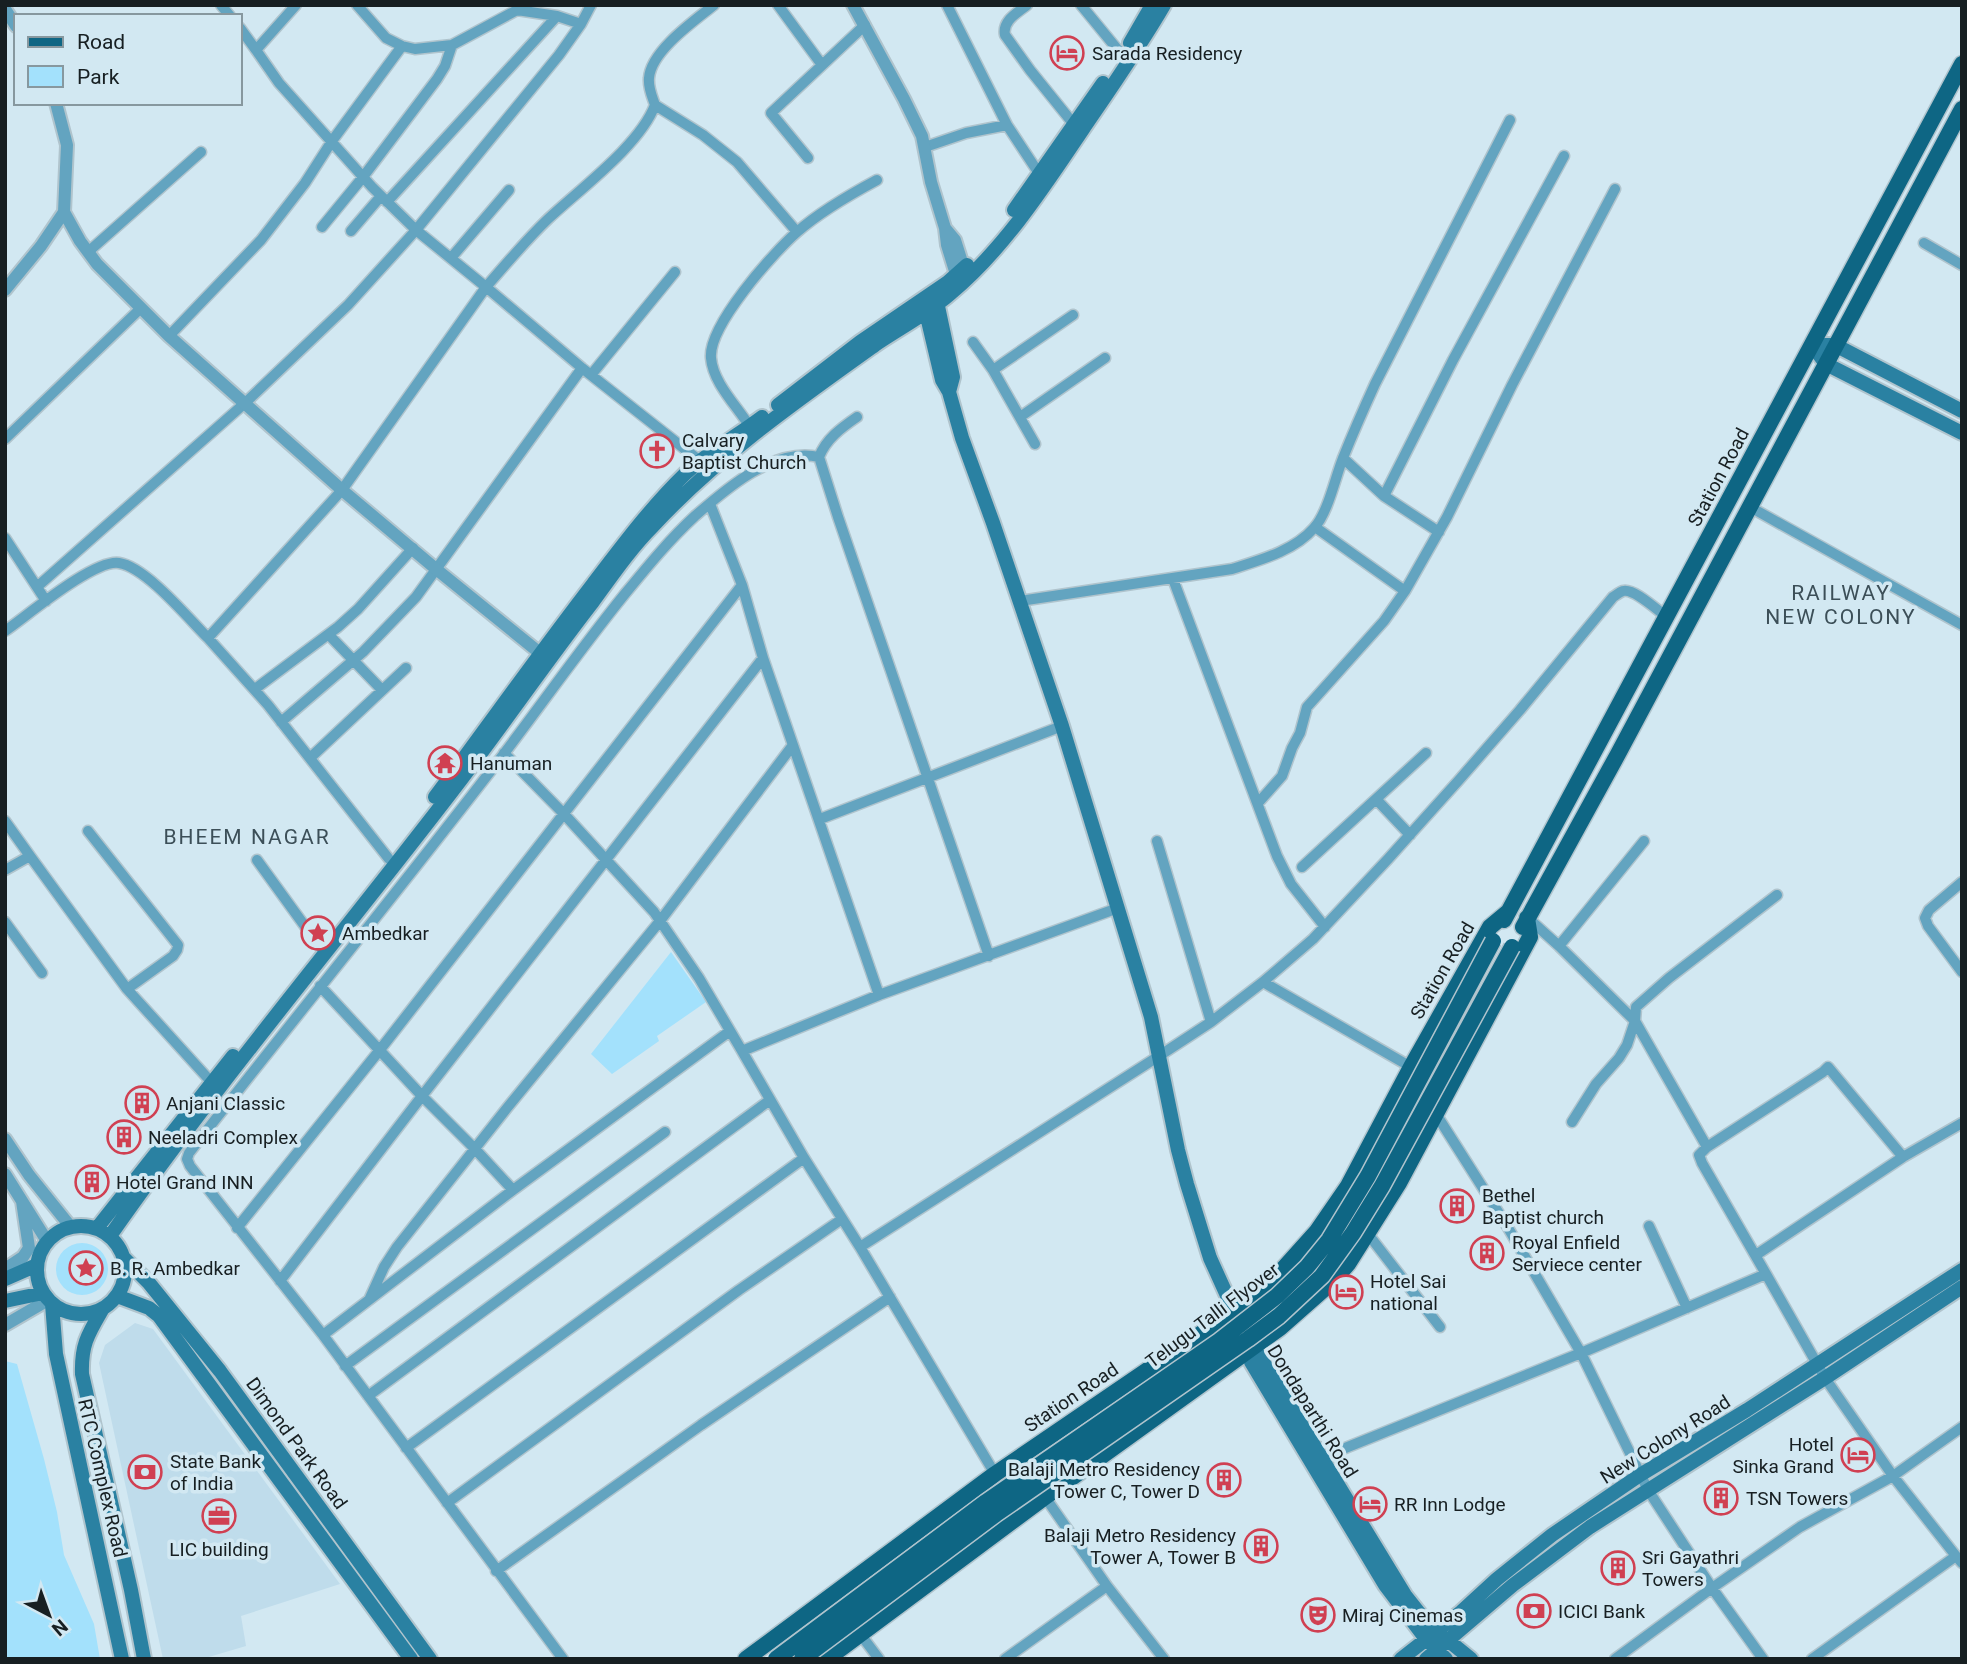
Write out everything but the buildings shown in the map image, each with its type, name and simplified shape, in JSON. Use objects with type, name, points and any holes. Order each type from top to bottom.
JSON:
[{"type":"main road","points":[[104,1232],[486,731],[626,557],[651,528],[717,465],[907,323],[962,277],[1016,225],[1045,187],[1152,5]]},
{"type":"main road","points":[[962,277],[1128,64],[1164,5]]},
{"type":"main road","name":"Station Road","points":[[746,1659],[995,1474],[1234,1311],[1282,1270],[1317,1231],[1348,1186],[1490,927],[1508,912],[1962,64]]},
{"type":"main road","points":[[827,1659],[1045,1497],[1280,1328],[1331,1283],[1348,1264],[1399,1183],[1436,1114],[1530,937],[1527,918],[1618,754],[1962,109]]},
{"type":"main road","points":[[216,1086],[457,784],[629,537],[669,491],[700,461],[750,427],[838,358],[930,302]]},
{"type":"main road","points":[[930,302],[953,377],[949,391],[962,438],[1062,726],[1151,1017],[1187,1184],[1210,1258],[1234,1311]]},
{"type":"main road","points":[[1812,345],[1836,345],[1962,411]]},
{"type":"main road","points":[[1812,345],[1826,364],[1962,433]]},
{"type":"main road","name":"Telugu Talli Flyover","points":[[776,1659],[986,1502],[1219,1340],[1277,1296],[1307,1267],[1329,1240],[1368,1176],[1508,912]]},
{"type":"main road","name":"Telugu Talli Flyover","points":[[802,1659],[996,1514],[1248,1339],[1279,1316],[1322,1276],[1382,1186],[1527,918]]},
{"type":"main road","points":[[5,1301],[48,1299],[76,1314],[102,1310],[117,1296],[124,1284],[126,1271],[119,1245],[104,1232],[84,1225],[70,1226],[57,1233],[47,1241],[40,1252],[37,1265],[37,1277],[48,1299]]},
{"type":"main road","name":"Dimond Park Road","points":[[124,1258],[149,1283],[220,1371],[430,1659]]},
{"type":"main road","points":[[5,1279],[37,1265]]},
{"type":"main road","name":"New Colony Road","points":[[1436,1646],[1542,1542],[1640,1475],[1747,1410],[1962,1270]]},
{"type":"main road","name":"New Colony Road","points":[[1401,1659],[1436,1646],[1590,1527],[1825,1378],[1962,1287]]},
{"type":"main road","name":"Dimond Park Road","points":[[117,1296],[149,1308],[159,1316],[411,1659]]},
{"type":"main road","name":"RTC Complex Road","points":[[48,1299],[56,1354],[122,1659]]},
{"type":"main road","name":"RTC Complex Road","points":[[102,1310],[85,1340],[82,1374],[144,1659]]},
{"type":"main road","name":"Dondaparthi Road","points":[[1251,1349],[1259,1355],[1385,1585],[1436,1646],[1471,1659]]},
{"type":"street","points":[[256,50],[296,5]]},
{"type":"street","points":[[357,5],[386,38],[402,47],[426,49],[452,45],[516,8],[581,24]]},
{"type":"street","points":[[38,586],[245,403],[348,305],[416,230],[559,55],[592,5]]},
{"type":"street","points":[[714,5],[671,42],[655,61],[649,77],[649,90],[655,105],[703,135],[737,162],[797,232]]},
{"type":"street","points":[[778,5],[822,65]]},
{"type":"street","points":[[853,5],[918,126],[947,245],[962,277]]},
{"type":"street","points":[[947,5],[1007,125],[1040,175]]},
{"type":"street","points":[[1027,5],[1005,25],[1005,35],[1030,71],[1078,128]]},
{"type":"street","points":[[1081,5],[1122,55]]},
{"type":"street","points":[[351,231],[557,16]]},
{"type":"street","points":[[808,158],[771,113],[865,25]]},
{"type":"street","points":[[242,31],[279,83],[363,177],[416,230],[586,371],[700,461]]},
{"type":"street","points":[[322,227],[438,79],[452,45]]},
{"type":"street","points":[[169,335],[261,240],[402,47]]},
{"type":"street","points":[[5,290],[41,246],[64,212],[66,145],[56,105]]},
{"type":"street","points":[[208,638],[342,490],[486,287],[548,219],[626,148],[644,127],[655,105]]},
{"type":"street","points":[[1020,601],[1222,571],[1288,548],[1315,527],[1364,408],[1510,120]]},
{"type":"street","points":[[925,147],[967,133],[1007,125]]},
{"type":"street","points":[[88,252],[201,152]]},
{"type":"street","points":[[1384,496],[1453,360],[1564,156]]},
{"type":"street","points":[[750,427],[723,388],[712,365],[712,342],[719,328],[755,277],[797,232],[826,210],[877,180]]},
{"type":"street","points":[[1258,803],[1282,776],[1300,733],[1307,707],[1384,621],[1439,533],[1512,385],[1615,189]]},
{"type":"street","points":[[451,258],[509,190]]},
{"type":"street","points":[[64,212],[88,252],[140,309],[342,490],[545,656]]},
{"type":"street","points":[[1924,243],[1962,265]]},
{"type":"street","points":[[281,722],[354,661],[394,621],[586,371],[675,272]]},
{"type":"street","points":[[5,439],[140,309]]},
{"type":"street","points":[[993,370],[1073,315]]},
{"type":"street","points":[[973,342],[993,370],[1035,444]]},
{"type":"street","points":[[1020,417],[1105,359]]},
{"type":"street","points":[[857,417],[830,438],[819,457],[989,956]]},
{"type":"street","points":[[563,1659],[323,1335],[237,1228],[187,1159],[189,1153],[504,753],[589,638],[663,547],[710,504],[747,476],[786,457],[799,454],[819,457]]},
{"type":"street","points":[[1343,458],[1384,496],[1439,533]]},
{"type":"street","points":[[710,504],[742,585],[763,658],[878,995]]},
{"type":"street","points":[[1750,507],[1962,625]]},
{"type":"street","points":[[1315,527],[1405,591]]},
{"type":"street","points":[[5,538],[46,601]]},
{"type":"street","points":[[255,689],[329,635],[358,609],[413,548]]},
{"type":"street","points":[[5,631],[101,565],[109,562],[129,565],[148,579],[208,638],[255,689],[389,859]]},
{"type":"street","points":[[1173,579],[1286,876],[1325,927]]},
{"type":"street","points":[[237,1228],[379,1051],[742,585]]},
{"type":"street","points":[[860,1247],[1211,1022],[1263,982],[1325,927],[1410,835],[1520,710],[1613,597],[1628,590],[1667,617]]},
{"type":"street","points":[[329,635],[382,690]]},
{"type":"street","points":[[280,1281],[763,658]]},
{"type":"street","points":[[310,758],[406,668]]},
{"type":"street","points":[[820,819],[1062,726]]},
{"type":"street","points":[[369,1300],[379,1276],[397,1247],[660,921],[793,745]]},
{"type":"street","points":[[504,753],[607,859],[660,921],[699,978],[995,1474]]},
{"type":"street","points":[[1302,867],[1426,753]]},
{"type":"street","points":[[1376,799],[1410,835]]},
{"type":"street","points":[[5,821],[127,989],[216,1086]]},
{"type":"street","points":[[88,831],[178,945],[173,956],[127,989]]},
{"type":"street","points":[[1157,841],[1211,1022]]},
{"type":"street","points":[[1559,946],[1644,841]]},
{"type":"street","points":[[5,870],[30,856]]},
{"type":"street","points":[[257,860],[320,947]]},
{"type":"street","points":[[1962,882],[1929,911],[1925,918],[1962,972]]},
{"type":"street","points":[[1572,1122],[1596,1083],[1627,1045],[1635,1021],[1636,1007],[1777,895]]},
{"type":"street","points":[[742,1051],[878,995],[1118,908]]},
{"type":"street","points":[[1527,918],[1635,1021],[1707,1147]]},
{"type":"street","points":[[5,922],[42,973]]},
{"type":"street","points":[[1263,982],[1411,1067]]},
{"type":"street","points":[[320,986],[513,1191]]},
{"type":"street","points":[[323,1335],[730,1031]]},
{"type":"street","points":[[1812,1659],[1959,1560],[1893,1476],[1825,1378],[1699,1155],[1707,1147],[1828,1067],[1903,1157]]},
{"type":"street","points":[[368,1396],[770,1101]]},
{"type":"street","points":[[1436,1114],[1526,1258],[1581,1353],[1648,1490],[1712,1588],[1763,1659]]},
{"type":"street","points":[[1756,1255],[1903,1157],[1962,1123]]},
{"type":"street","points":[[345,1366],[665,1132]]},
{"type":"street","points":[[5,1139],[29,1175],[70,1226]]},
{"type":"street","points":[[406,1448],[804,1158]]},
{"type":"street","points":[[5,1174],[47,1241]]},
{"type":"street","points":[[5,1269],[29,1248],[22,1201]]},
{"type":"street","points":[[447,1503],[739,1290],[842,1219]]},
{"type":"street","points":[[1649,1226],[1687,1307]]},
{"type":"street","points":[[1368,1234],[1440,1327]]},
{"type":"street","points":[[1317,1459],[1581,1353],[1766,1274]]},
{"type":"street","points":[[496,1571],[890,1297]]},
{"type":"street","points":[[5,1325],[48,1299]]},
{"type":"street","name":"Dondaparthi Road","points":[[1234,1311],[1251,1349]]},
{"type":"street","points":[[1615,1659],[1800,1527],[1893,1476],[1962,1427]]},
{"type":"street","points":[[1045,1497],[1107,1586],[1164,1659]]},
{"type":"street","points":[[1005,1659],[1107,1586]]},
{"type":"street","points":[[861,1635],[879,1659]]},
{"type":"shaded area","points":[[135,1323],[153,1329],[340,1584],[241,1616],[246,1646],[202,1659],[163,1659],[99,1363],[105,1345]]},
{"type":"green space","points":[[671,952],[706,1002],[657,1036],[659,1041],[612,1074],[591,1054]]},
{"type":"green space","points":[[82,1243],[101,1250],[108,1269],[101,1288],[82,1295],[63,1288],[56,1269],[63,1250]]},
{"type":"green space","points":[[5,1361],[17,1364],[44,1459],[64,1555],[94,1624],[100,1659],[5,1659]]},
{"type":"place","name":"Sarada Residency","points":[[1067,53]]},
{"type":"place","name":"Calvary Baptist Church","points":[[657,451]]},
{"type":"place","name":"Hanuman","points":[[445,763]]},
{"type":"place","name":"Ambedkar","points":[[318,933]]},
{"type":"place","name":"Anjani Classic","points":[[142,1103]]},
{"type":"place","name":"Neeladri Complex","points":[[124,1137]]},
{"type":"place","name":"Hotel Grand INN","points":[[92,1182]]},
{"type":"place","name":"Bethel Baptist church","points":[[1457,1206]]},
{"type":"place","name":"Royal Enfield Serviece center","points":[[1487,1253]]},
{"type":"place","name":"B. R. Ambedkar","points":[[86,1268]]},
{"type":"place","name":"Hotel Sai national","points":[[1346,1292]]},
{"type":"place","name":"Hotel Sinka Grand","points":[[1858,1455]]},
{"type":"place","name":"State Bank of India","points":[[145,1472]]},
{"type":"place","name":"Balaji Metro Residency Tower C, Tower D","points":[[1224,1480]]},
{"type":"place","name":"TSN Towers","points":[[1721,1498]]},
{"type":"place","name":"RR Inn Lodge","points":[[1370,1504]]},
{"type":"place","name":"LIC building","points":[[219,1516]]},
{"type":"place","name":"Balaji Metro Residency Tower A, Tower B","points":[[1261,1546]]},
{"type":"place","name":"Sri Gayathri Towers","points":[[1618,1568]]},
{"type":"place","name":"ICICI Bank","points":[[1534,1611]]},
{"type":"place","name":"Miraj Cinemas","points":[[1318,1615]]},
{"type":"district","name":"RAILWAY NEW COLONY","points":[[1841,605]]},
{"type":"district","name":"BHEEM NAGAR","points":[[247,837]]}]
